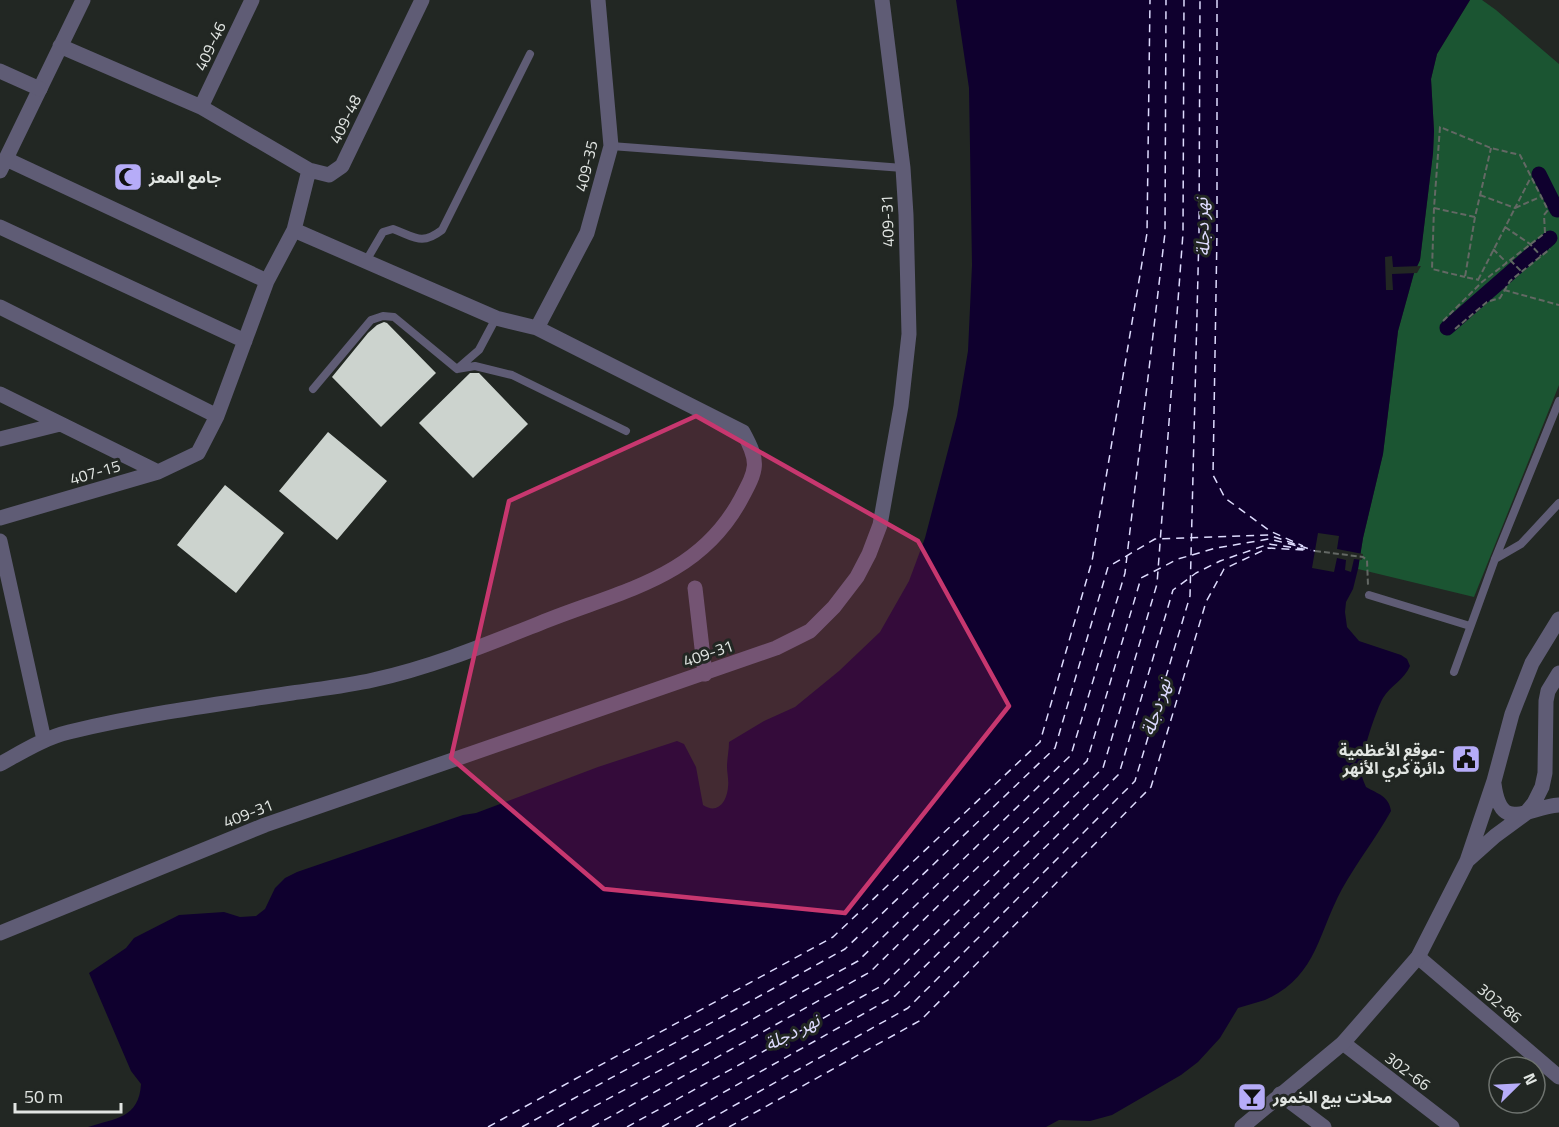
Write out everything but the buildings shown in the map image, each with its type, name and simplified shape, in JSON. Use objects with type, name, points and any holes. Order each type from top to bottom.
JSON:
[{"type":"street","points":[[83,0],[3,165],[267,281]]},
{"type":"street","name":"409-46","points":[[201,107],[252,0]]},
{"type":"street","name":"409-48","points":[[309,170],[329,175],[342,166],[422,0]]},
{"type":"street","name":"409-35","points":[[537,328],[587,233],[611,146],[598,0]]},
{"type":"street","name":"409-31","points":[[0,933],[265,825],[776,648],[810,631],[840,600],[857,577],[880,525],[901,406],[909,334],[903,168],[882,0]]},
{"type":"street","points":[[0,307],[217,416],[267,281],[294,230],[309,170],[201,107],[60,46]]},
{"type":"street","points":[[0,71],[40,89]]},
{"type":"street","points":[[0,227],[245,340]]},
{"type":"street","points":[[0,764],[44,740],[67,732],[150,714],[371,681],[441,662],[628,591],[675,568],[692,558],[718,534],[732,515],[755,473],[753,450],[743,432],[537,328],[496,318],[294,230]]},
{"type":"street","points":[[0,394],[158,472]]},
{"type":"street","name":"407-15","points":[[0,518],[158,472],[198,453],[217,416]]},
{"type":"street","points":[[0,439],[60,424]]},
{"type":"street","points":[[0,541],[44,740]]},
{"type":"street","points":[[696,588],[705,674]]},
{"type":"street","points":[[1242,1127],[1343,1043],[1418,957],[1467,861],[1494,781],[1512,714],[1532,663],[1559,620]]},
{"type":"street","points":[[1467,861],[1525,814],[1542,787],[1545,766],[1546,701],[1548,691],[1559,673]]},
{"type":"street","points":[[1546,719],[1559,735]]},
{"type":"street","points":[[1494,781],[1497,802],[1501,808],[1512,815],[1559,805]]},
{"type":"street","name":"302-86","points":[[1418,957],[1559,1077]]},
{"type":"street","name":"302-66","points":[[1343,1043],[1452,1127]]},
{"type":"street","points":[[1280,1094],[1324,1127]]},
{"type":"lane","points":[[366,261],[383,232],[393,229],[423,240],[431,238],[442,230],[530,54]]},
{"type":"lane","points":[[611,146],[903,168]]},
{"type":"lane","points":[[313,389],[371,320],[383,316],[394,317],[457,369],[475,366],[512,375],[626,430]]},
{"type":"lane","points":[[457,369],[479,350],[496,318]]},
{"type":"lane","points":[[1454,672],[1495,559],[1559,401]]},
{"type":"lane","points":[[1495,559],[1521,544],[1559,503]]},
{"type":"lane","points":[[1369,596],[1470,627]]},
{"type":"path","points":[[1443,321],[1482,282],[1532,246],[1545,233],[1544,215],[1548,210],[1520,155],[1491,148],[1440,127],[1432,269],[1482,282]]},
{"type":"path","points":[[1465,277],[1475,217],[1491,148]]},
{"type":"path","points":[[1478,280],[1531,177]]},
{"type":"path","points":[[1480,195],[1515,208],[1541,197]]},
{"type":"path","points":[[1434,208],[1475,217]]},
{"type":"path","points":[[1504,227],[1532,246],[1541,256]]},
{"type":"path","points":[[1493,249],[1520,271]]},
{"type":"path","points":[[1455,329],[1487,302],[1500,298],[1510,281],[1520,271],[1550,249]]},
{"type":"path","points":[[1504,290],[1559,305]]},
{"type":"path","points":[[1315,551],[1363,557],[1367,560],[1369,596]]},
{"type":"highlighted area","points":[[696,416],[918,541],[1009,706],[845,913],[604,889],[451,758],[509,501]]},
{"type":"green space","points":[[1470,0],[1482,0],[1496,10],[1559,64],[1559,385],[1474,597],[1358,569],[1383,454],[1398,331],[1414,273],[1420,260],[1433,153],[1431,79],[1437,54]]},
{"type":"water","name":"نهر دجلة","points":[[956,0],[1470,0],[1437,54],[1431,79],[1433,153],[1420,260],[1414,273],[1398,331],[1383,454],[1358,569],[1353,589],[1346,602],[1345,612],[1347,627],[1359,641],[1401,655],[1407,659],[1410,666],[1405,675],[1383,698],[1369,733],[1361,769],[1366,787],[1385,799],[1391,811],[1342,889],[1314,952],[1296,979],[1265,1000],[1238,1008],[1220,1038],[1198,1062],[1181,1075],[1112,1115],[1090,1121],[1059,1120],[1046,1127],[88,1127],[124,1115],[136,1104],[139,1095],[141,1084],[131,1071],[89,973],[126,948],[134,938],[179,915],[224,912],[240,917],[256,916],[265,909],[275,888],[285,878],[297,872],[463,815],[476,813],[598,767],[677,741],[684,744],[696,767],[703,805],[708,808],[717,807],[724,801],[727,792],[729,742],[764,721],[795,707],[839,671],[880,632],[909,581],[925,538],[957,416],[968,351],[972,265],[969,88]]},
{"type":"pier","points":[[1392,256],[1393,267],[1421,266],[1417,273],[1392,274],[1393,290],[1386,290],[1385,257]]},
{"type":"pier","points":[[1318,533],[1339,536],[1337,549],[1363,554],[1362,560],[1354,559],[1351,572],[1345,570],[1346,560],[1337,558],[1334,572],[1312,568]]},
{"type":"waterway","points":[[1539,174],[1557,210]]},
{"type":"waterway","points":[[1447,328],[1550,238]]},
{"type":"ferry route","points":[[488,1127],[833,937],[1040,742],[1092,561],[1147,233],[1150,0]]},
{"type":"ferry route","points":[[557,1127],[858,961],[1071,755],[1125,573],[1165,233],[1166,0]]},
{"type":"ferry route","points":[[627,1127],[883,985],[1103,768],[1157,584],[1183,233],[1184,0]]},
{"type":"ferry route","points":[[696,1127],[908,1008],[1135,781],[1190,596],[1199,233],[1200,0]]},
{"type":"ferry route","points":[[1217,0],[1217,233],[1213,475],[1225,498],[1270,531],[1303,546]]},
{"type":"ferry route","points":[[522,1127],[845,949],[1055,748],[1108,567],[1155,539],[1269,535],[1315,551]]},
{"type":"ferry route","points":[[592,1127],[870,972],[1087,761],[1141,578],[1178,559],[1216,548],[1269,539],[1302,547]]},
{"type":"ferry route","points":[[662,1127],[895,996],[1119,774],[1173,590],[1196,573],[1220,561],[1269,544],[1311,550]]},
{"type":"ferry route","points":[[729,1127],[921,1020],[1151,787],[1206,602],[1224,569],[1268,548],[1305,550]]},
{"type":"place","name":"جامع المعز","points":[[128,177]]},
{"type":"place","name":"موقع الأعظمية- دائرة كري الأنهر","points":[[1466,759]]},
{"type":"place","name":"محلات بيع الخمور","points":[[1252,1097]]}]
